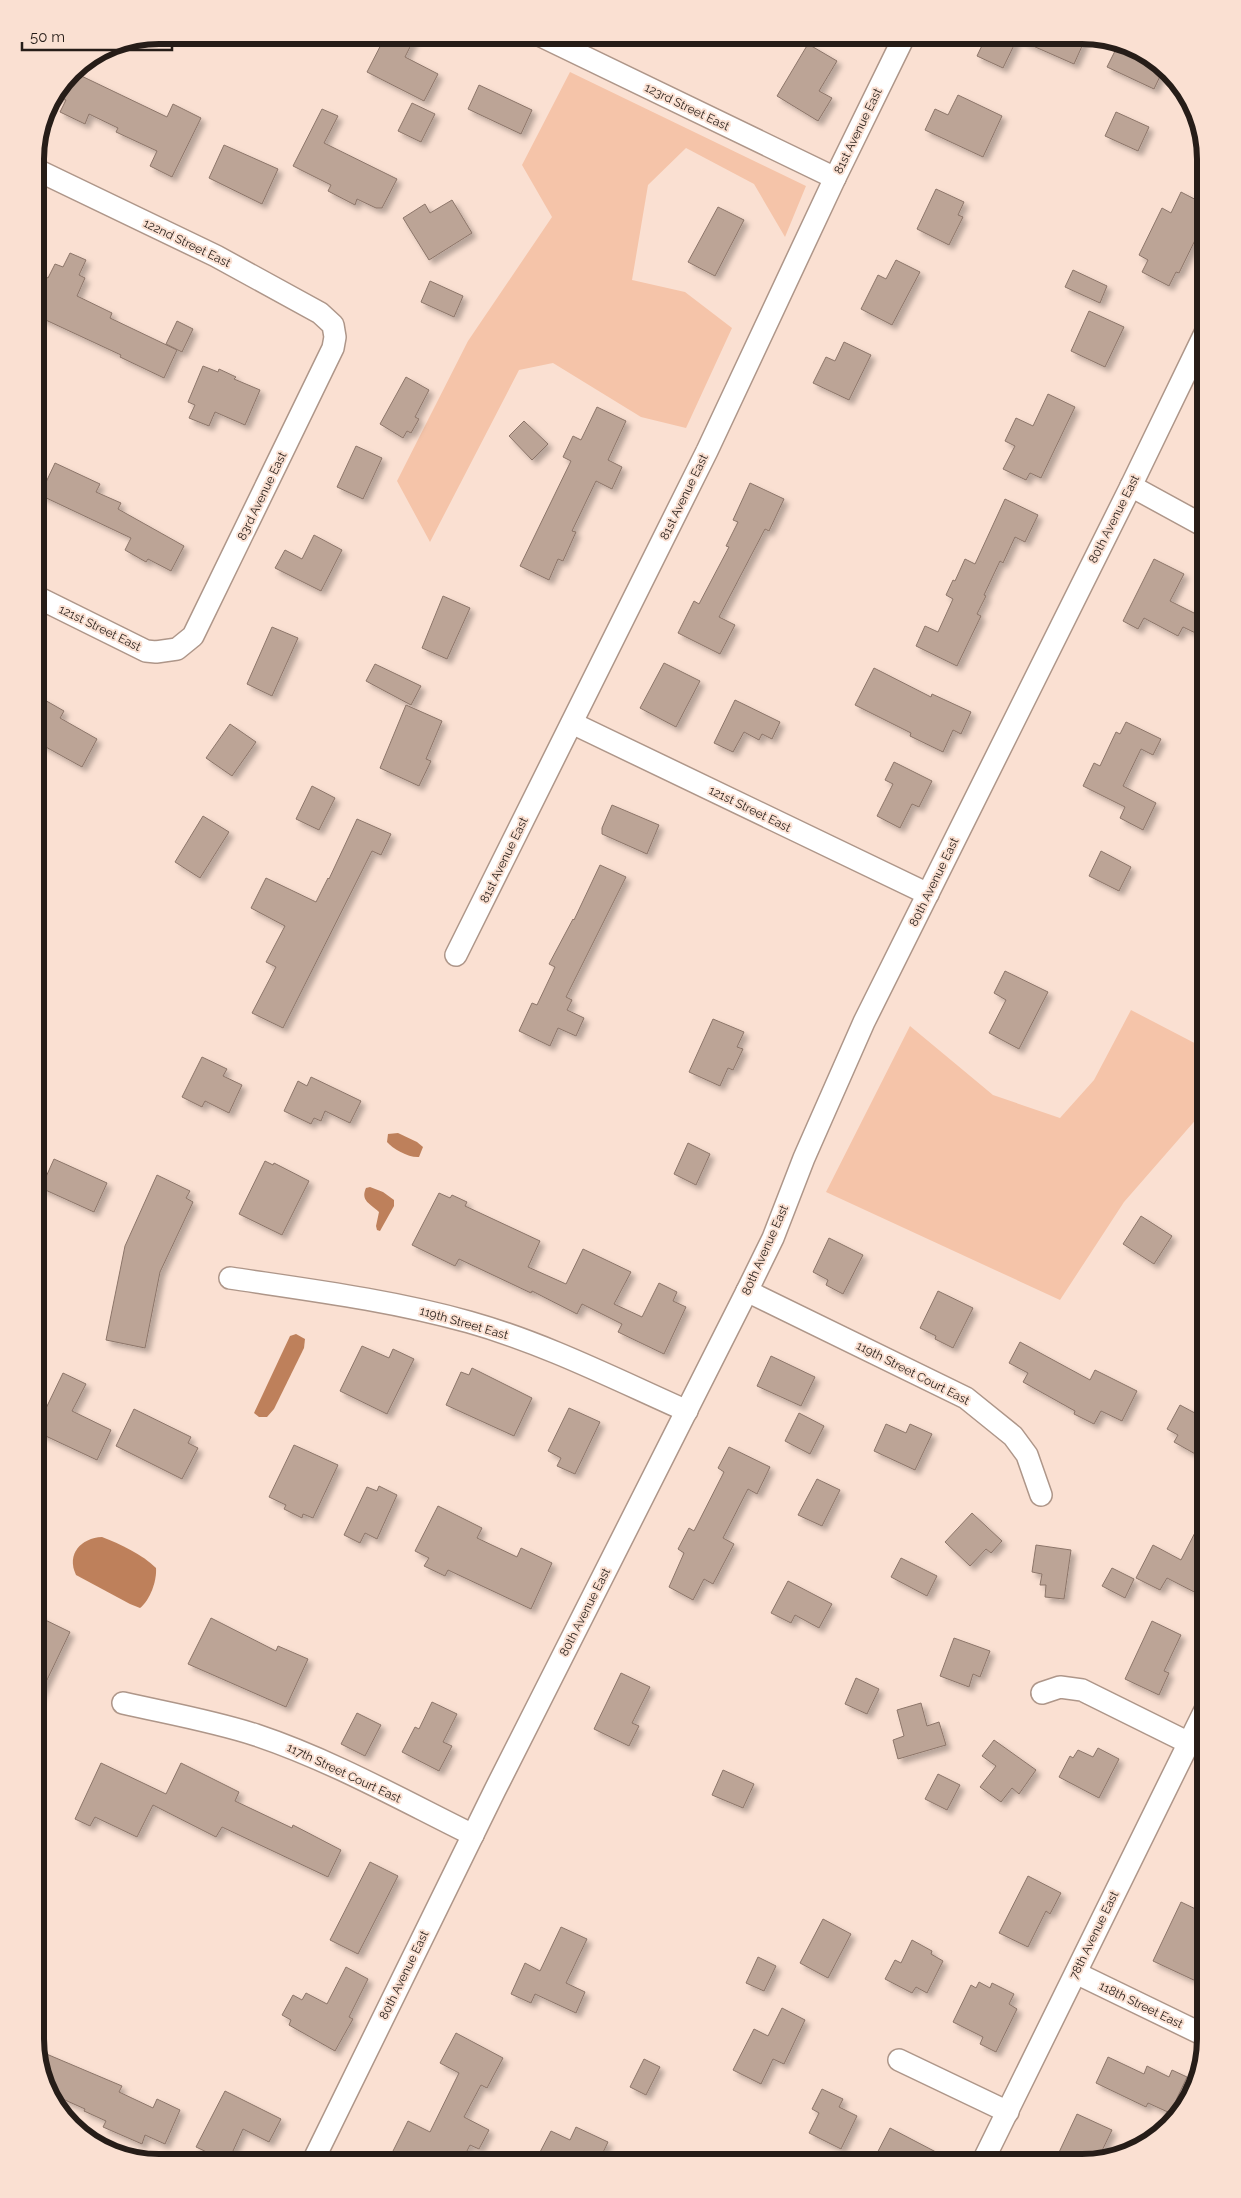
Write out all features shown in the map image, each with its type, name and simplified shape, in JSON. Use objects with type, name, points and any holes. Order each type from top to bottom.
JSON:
[{"type":"street","name":"123rd Street East","points":[[558,44],[835,178]]},
{"type":"street","name":"81st Avenue East","points":[[456,955],[707,451],[835,178],[901,44]]},
{"type":"street","name":"122nd Street East","points":[[44,173],[216,256],[320,313],[333,325]]},
{"type":"street","name":"83rd Avenue East","points":[[167,651],[177,649],[192,636],[327,362],[335,337],[333,325]]},
{"type":"street","name":"80th Avenue East","points":[[316,2154],[472,1835],[747,1291],[772,1238],[804,1158],[864,1022],[1197,350]]},
{"type":"street","points":[[1131,486],[1197,522]]},
{"type":"street","name":"121st Street East","points":[[44,600],[146,651],[167,651]]},
{"type":"street","name":"121st Street East","points":[[572,724],[928,894]]},
{"type":"street","name":"119th Street East","points":[[230,1278],[388,1302],[470,1322],[535,1344],[686,1411]]},
{"type":"street","name":"119th Street Court East","points":[[747,1291],[966,1398],[1013,1436],[1027,1456],[1041,1495]]},
{"type":"street","points":[[1042,1693],[1060,1686],[1082,1690],[1189,1743]]},
{"type":"street","name":"117th Street Court East","points":[[124,1702],[254,1734],[286,1746],[315,1758],[472,1835]]},
{"type":"street","name":"78th Avenue East","points":[[987,2154],[1197,1727]]},
{"type":"street","name":"118th Street East","points":[[1076,1973],[1197,2032]]},
{"type":"street","points":[[900,2060],[1008,2112]]},
{"type":"shaded area","points":[[570,72],[806,186],[785,237],[754,184],[686,148],[648,185],[632,280],[685,292],[732,328],[686,428],[641,417],[553,363],[519,370],[430,542],[397,481],[468,341],[552,217],[522,165]]},
{"type":"shaded area","points":[[1131,1010],[1197,1044],[1197,1118],[1124,1202],[1060,1300],[826,1192],[910,1026],[993,1095],[1060,1118],[1094,1080]]},
{"type":"shaded area","points":[[398,1133],[423,1147],[419,1157],[402,1152],[387,1142],[388,1134]]},
{"type":"shaded area","points":[[370,1187],[383,1192],[394,1200],[394,1206],[380,1231],[377,1230],[376,1226],[379,1212],[367,1202],[364,1196],[366,1188]]},
{"type":"shaded area","points":[[296,1334],[305,1339],[304,1348],[274,1409],[267,1417],[259,1417],[254,1413],[290,1336]]},
{"type":"shaded area","points":[[102,1537],[138,1554],[156,1568],[152,1590],[144,1605],[140,1608],[76,1575],[73,1560],[77,1549],[88,1540]]},
{"type":"building","points":[[381,44],[412,44],[405,57],[438,74],[424,101],[367,72]]},
{"type":"building","points":[[808,44],[837,61],[819,91],[832,98],[818,121],[777,96]]},
{"type":"building","points":[[983,44],[1015,44],[1003,68],[977,56]]},
{"type":"building","points":[[1028,44],[1083,44],[1074,64]]},
{"type":"building","points":[[1116,49],[1146,63],[1161,75],[1154,89],[1107,67]]},
{"type":"building","points":[[80,75],[167,117],[173,104],[201,118],[172,177],[150,166],[157,151],[116,132],[118,128],[89,114],[85,124],[60,112],[66,100],[62,98],[63,95]]},
{"type":"building","points":[[479,85],[532,110],[521,134],[468,109]]},
{"type":"building","points":[[958,95],[1002,116],[983,157],[925,130],[935,109],[948,115]]},
{"type":"building","points":[[412,103],[435,114],[421,142],[398,131]]},
{"type":"building","points":[[322,109],[338,116],[324,143],[397,179],[382,208],[376,208],[357,199],[355,205],[328,191],[331,185],[293,166]]},
{"type":"building","points":[[1116,112],[1149,127],[1138,151],[1105,136]]},
{"type":"building","points":[[224,145],[278,169],[262,204],[209,178]]},
{"type":"building","points":[[936,189],[964,202],[958,215],[963,217],[949,245],[917,229]]},
{"type":"building","points":[[1181,192],[1197,200],[1197,236],[1179,273],[1176,272],[1169,286],[1142,272],[1148,260],[1139,255],[1162,208],[1171,213]]},
{"type":"building","points":[[452,200],[472,233],[429,260],[403,218],[425,204],[430,213]]},
{"type":"building","points":[[718,207],[744,220],[715,276],[688,262]]},
{"type":"building","points":[[70,253],[86,260],[79,275],[85,278],[77,296],[112,313],[110,318],[177,350],[164,378],[120,357],[121,355],[44,319],[44,276],[48,278],[55,264],[63,267]]},
{"type":"building","points":[[896,260],[920,272],[892,325],[861,309],[878,275],[886,279]]},
{"type":"building","points":[[1073,270],[1107,286],[1100,303],[1065,287]]},
{"type":"building","points":[[430,281],[463,296],[454,317],[421,302]]},
{"type":"building","points":[[1089,311],[1124,327],[1105,367],[1071,351]]},
{"type":"building","points":[[177,321],[193,329],[182,352],[166,344]]},
{"type":"building","points":[[844,342],[871,355],[849,400],[813,383],[826,357],[835,361]]},
{"type":"building","points":[[203,366],[218,372],[219,369],[236,377],[234,379],[260,390],[245,425],[215,412],[209,426],[189,418],[195,405],[188,402]]},
{"type":"building","points":[[406,377],[429,390],[415,417],[419,419],[411,433],[407,431],[403,438],[380,424]]},
{"type":"building","points":[[1048,394],[1075,407],[1041,478],[1030,473],[1026,480],[1003,469],[1015,446],[1005,441],[1016,418],[1033,426]]},
{"type":"building","points":[[597,407],[626,421],[608,460],[622,467],[612,489],[596,481],[572,531],[576,532],[563,561],[558,559],[549,580],[520,566],[571,461],[563,457],[573,436],[581,440]]},
{"type":"building","points":[[524,421],[548,444],[532,460],[509,436]]},
{"type":"building","points":[[356,446],[382,458],[363,499],[337,487]]},
{"type":"building","points":[[55,463],[100,484],[96,492],[121,503],[118,509],[184,546],[171,571],[148,559],[146,562],[125,550],[131,538],[44,497],[44,486]]},
{"type":"building","points":[[750,483],[784,499],[769,531],[765,529],[719,617],[735,625],[720,654],[678,633],[694,601],[699,604],[729,547],[726,546],[738,522],[733,520]]},
{"type":"building","points":[[1005,499],[1038,515],[1025,542],[1015,537],[1003,563],[1000,561],[977,614],[981,616],[957,666],[916,646],[925,626],[938,632],[953,599],[946,595],[953,580],[955,581],[965,559],[975,564]]},
{"type":"building","points":[[314,535],[342,550],[321,591],[275,568],[285,550],[302,559]]},
{"type":"building","points":[[1154,559],[1184,574],[1170,601],[1197,614],[1197,634],[1183,627],[1178,636],[1144,618],[1138,629],[1123,621]]},
{"type":"building","points":[[443,596],[470,608],[447,659],[422,648]]},
{"type":"building","points":[[272,627],[298,638],[272,696],[247,684]]},
{"type":"building","points":[[664,663],[700,681],[676,727],[640,708]]},
{"type":"building","points":[[375,664],[421,686],[411,705],[366,681]]},
{"type":"building","points":[[874,668],[931,697],[932,694],[971,712],[961,734],[953,730],[943,752],[910,736],[911,733],[855,705]]},
{"type":"building","points":[[44,700],[64,711],[60,718],[97,739],[82,767],[44,746]]},
{"type":"building","points":[[735,700],[780,722],[772,739],[762,734],[759,740],[744,732],[733,752],[714,743]]},
{"type":"building","points":[[406,705],[442,721],[426,759],[431,761],[419,786],[380,768]]},
{"type":"building","points":[[1126,722],[1161,739],[1153,755],[1141,749],[1123,786],[1156,803],[1143,830],[1120,818],[1125,807],[1083,786],[1094,763],[1100,766],[1116,732],[1120,734]]},
{"type":"building","points":[[230,724],[256,742],[232,776],[206,758]]},
{"type":"building","points":[[894,762],[932,781],[919,807],[912,804],[900,828],[877,816],[893,784],[885,780]]},
{"type":"building","points":[[312,786],[335,798],[319,830],[296,819]]},
{"type":"building","points":[[612,805],[659,825],[647,854],[602,834],[602,828]]},
{"type":"building","points":[[203,816],[229,832],[200,878],[175,862]]},
{"type":"building","points":[[357,819],[391,834],[381,855],[372,851],[283,1028],[252,1013],[276,967],[266,962],[285,926],[251,908],[266,878],[316,902]]},
{"type":"building","points":[[1101,851],[1131,867],[1119,891],[1089,876]]},
{"type":"building","points":[[600,865],[626,877],[566,997],[572,1000],[567,1010],[584,1018],[576,1036],[558,1028],[550,1046],[519,1031],[532,1003],[537,1005],[555,967],[549,964],[574,920]]},
{"type":"building","points":[[1005,971],[1048,992],[1019,1049],[989,1033],[1006,1000],[994,993]]},
{"type":"building","points":[[713,1019],[744,1032],[737,1047],[743,1049],[733,1070],[728,1068],[720,1086],[689,1072]]},
{"type":"building","points":[[202,1057],[227,1069],[223,1076],[242,1085],[229,1113],[205,1101],[202,1107],[182,1097]]},
{"type":"building","points":[[311,1077],[361,1101],[350,1123],[325,1111],[321,1121],[314,1118],[311,1124],[284,1111],[298,1081],[307,1086]]},
{"type":"building","points":[[688,1143],[710,1154],[696,1185],[674,1174]]},
{"type":"building","points":[[54,1159],[107,1183],[94,1212],[44,1189],[44,1181]]},
{"type":"building","points":[[265,1161],[273,1165],[274,1163],[309,1181],[282,1235],[239,1214]]},
{"type":"building","points":[[157,1175],[190,1191],[186,1198],[193,1202],[160,1272],[145,1348],[106,1340],[125,1246]]},
{"type":"building","points":[[439,1193],[450,1198],[452,1195],[467,1202],[465,1206],[540,1241],[528,1267],[566,1284],[583,1249],[631,1272],[614,1304],[642,1317],[659,1283],[677,1292],[673,1301],[686,1307],[664,1354],[618,1332],[622,1324],[582,1304],[577,1314],[532,1291],[531,1293],[459,1259],[455,1266],[412,1245]]},
{"type":"building","points":[[1141,1216],[1172,1236],[1154,1264],[1123,1244]]},
{"type":"building","points":[[829,1238],[863,1255],[843,1294],[826,1285],[828,1280],[813,1272]]},
{"type":"building","points":[[938,1291],[973,1308],[953,1348],[935,1339],[936,1336],[920,1328]]},
{"type":"building","points":[[1020,1342],[1090,1380],[1095,1370],[1137,1391],[1122,1421],[1101,1411],[1094,1424],[1074,1414],[1075,1411],[1023,1382],[1028,1373],[1009,1363]]},
{"type":"building","points":[[362,1346],[389,1358],[393,1349],[414,1359],[387,1414],[340,1391]]},
{"type":"building","points":[[771,1356],[815,1377],[801,1406],[757,1386]]},
{"type":"building","points":[[472,1368],[532,1398],[514,1436],[446,1405],[461,1372],[469,1375]]},
{"type":"building","points":[[63,1373],[86,1384],[72,1411],[111,1430],[97,1460],[44,1435],[44,1412]]},
{"type":"building","points":[[1180,1405],[1197,1414],[1197,1455],[1174,1442],[1178,1435],[1167,1429]]},
{"type":"building","points":[[569,1408],[600,1422],[575,1474],[557,1466],[561,1458],[548,1451]]},
{"type":"building","points":[[134,1409],[191,1437],[188,1443],[198,1448],[182,1479],[116,1446]]},
{"type":"building","points":[[799,1413],[824,1426],[810,1454],[785,1441]]},
{"type":"building","points":[[886,1424],[906,1433],[910,1424],[932,1434],[915,1470],[874,1451]]},
{"type":"building","points":[[294,1445],[338,1465],[313,1518],[303,1514],[302,1518],[284,1509],[286,1505],[269,1497]]},
{"type":"building","points":[[729,1447],[770,1467],[757,1494],[748,1489],[723,1538],[734,1544],[713,1584],[704,1579],[693,1600],[669,1587],[684,1553],[678,1549],[689,1528],[694,1531],[724,1472],[718,1468]]},
{"type":"building","points":[[817,1479],[840,1490],[822,1526],[798,1515]]},
{"type":"building","points":[[379,1486],[397,1495],[377,1539],[365,1533],[360,1543],[344,1535],[367,1487],[377,1491]]},
{"type":"building","points":[[438,1506],[482,1528],[477,1538],[517,1557],[521,1548],[552,1563],[531,1609],[448,1570],[445,1576],[424,1566],[429,1558],[415,1551]]},
{"type":"building","points":[[972,1513],[1002,1541],[991,1553],[986,1549],[970,1566],[945,1542]]},
{"type":"building","points":[[1197,1529],[1197,1593],[1167,1578],[1160,1590],[1136,1578],[1153,1545],[1181,1560]]},
{"type":"building","points":[[1036,1545],[1071,1550],[1064,1599],[1045,1597],[1046,1585],[1040,1585],[1042,1574],[1032,1572]]},
{"type":"building","points":[[901,1558],[937,1576],[927,1596],[891,1577]]},
{"type":"building","points":[[1112,1568],[1134,1579],[1125,1598],[1102,1586]]},
{"type":"building","points":[[788,1581],[832,1604],[819,1628],[795,1615],[791,1623],[771,1613]]},
{"type":"building","points":[[211,1618],[276,1651],[278,1646],[308,1659],[286,1707],[188,1664]]},
{"type":"building","points":[[44,1619],[70,1632],[44,1686]]},
{"type":"building","points":[[1152,1621],[1181,1635],[1164,1671],[1169,1673],[1159,1695],[1125,1679]]},
{"type":"building","points":[[954,1638],[990,1651],[980,1677],[973,1674],[969,1687],[940,1676]]},
{"type":"building","points":[[621,1673],[650,1687],[632,1723],[639,1726],[629,1746],[594,1729]]},
{"type":"building","points":[[856,1678],[879,1689],[867,1714],[845,1704]]},
{"type":"building","points":[[432,1702],[457,1714],[443,1742],[452,1746],[439,1771],[402,1752],[415,1727],[419,1729]]},
{"type":"building","points":[[921,1703],[927,1726],[939,1722],[946,1745],[898,1759],[893,1740],[904,1736],[897,1710]]},
{"type":"building","points":[[357,1713],[381,1725],[365,1756],[341,1744]]},
{"type":"building","points":[[994,1740],[1036,1770],[1019,1794],[1012,1788],[1001,1802],[980,1787],[996,1766],[982,1756]]},
{"type":"building","points":[[1098,1748],[1119,1759],[1099,1798],[1059,1777],[1070,1756],[1073,1758],[1078,1750],[1093,1757]]},
{"type":"building","points":[[101,1763],[166,1794],[181,1763],[239,1792],[235,1801],[292,1828],[293,1825],[341,1850],[328,1877],[222,1827],[216,1837],[153,1805],[137,1837],[95,1817],[90,1826],[75,1819]]},
{"type":"building","points":[[723,1770],[754,1784],[743,1808],[712,1795]]},
{"type":"building","points":[[938,1774],[960,1785],[947,1810],[925,1799]]},
{"type":"building","points":[[370,1862],[398,1876],[358,1954],[330,1940]]},
{"type":"building","points":[[1028,1876],[1061,1893],[1050,1914],[1046,1911],[1028,1947],[999,1933]]},
{"type":"building","points":[[1181,1902],[1197,1910],[1197,1982],[1153,1961]]},
{"type":"building","points":[[823,1919],[851,1934],[828,1978],[800,1963]]},
{"type":"building","points":[[561,1927],[587,1939],[566,1983],[585,1992],[576,2013],[535,1994],[531,2003],[511,1994],[525,1963],[540,1971]]},
{"type":"building","points":[[912,1940],[932,1951],[931,1954],[943,1961],[927,1993],[916,1987],[912,1993],[885,1979],[895,1960],[901,1963]]},
{"type":"building","points":[[758,1957],[776,1966],[764,1991],[746,1983]]},
{"type":"building","points":[[346,1967],[368,1979],[349,2017],[353,2019],[335,2051],[289,2025],[291,2020],[282,2015],[293,1995],[302,2000],[306,1993],[327,2004]]},
{"type":"building","points":[[979,1982],[990,1988],[992,1983],[1014,1994],[1009,2004],[1017,2009],[996,2052],[980,2044],[983,2037],[953,2022],[971,1985],[976,1988]]},
{"type":"building","points":[[782,2008],[805,2020],[784,2064],[773,2059],[761,2084],[733,2070],[754,2029],[768,2036]]},
{"type":"building","points":[[456,2033],[503,2058],[487,2088],[481,2085],[464,2117],[489,2130],[479,2149],[470,2145],[466,2154],[394,2154],[392,2153],[408,2121],[430,2132],[459,2073],[440,2063]]},
{"type":"building","points":[[45,2053],[122,2086],[119,2092],[153,2108],[157,2099],[180,2110],[165,2144],[145,2135],[142,2144],[103,2127],[106,2121],[84,2111],[85,2109],[60,2098],[48,2069]]},
{"type":"building","points":[[1108,2057],[1144,2074],[1147,2066],[1169,2077],[1172,2070],[1187,2077],[1170,2113],[1148,2103],[1146,2107],[1096,2083]]},
{"type":"building","points":[[644,2059],[660,2067],[646,2095],[630,2087]]},
{"type":"building","points":[[822,2089],[843,2099],[839,2107],[857,2116],[841,2149],[809,2133],[819,2113],[812,2109]]},
{"type":"building","points":[[225,2091],[281,2119],[269,2142],[243,2129],[232,2154],[211,2154],[196,2147]]},
{"type":"building","points":[[1077,2114],[1112,2130],[1101,2152],[1058,2154]]},
{"type":"building","points":[[576,2127],[608,2142],[602,2154],[539,2154],[551,2131],[570,2140]]},
{"type":"building","points":[[890,2128],[940,2154],[877,2154]]}]
